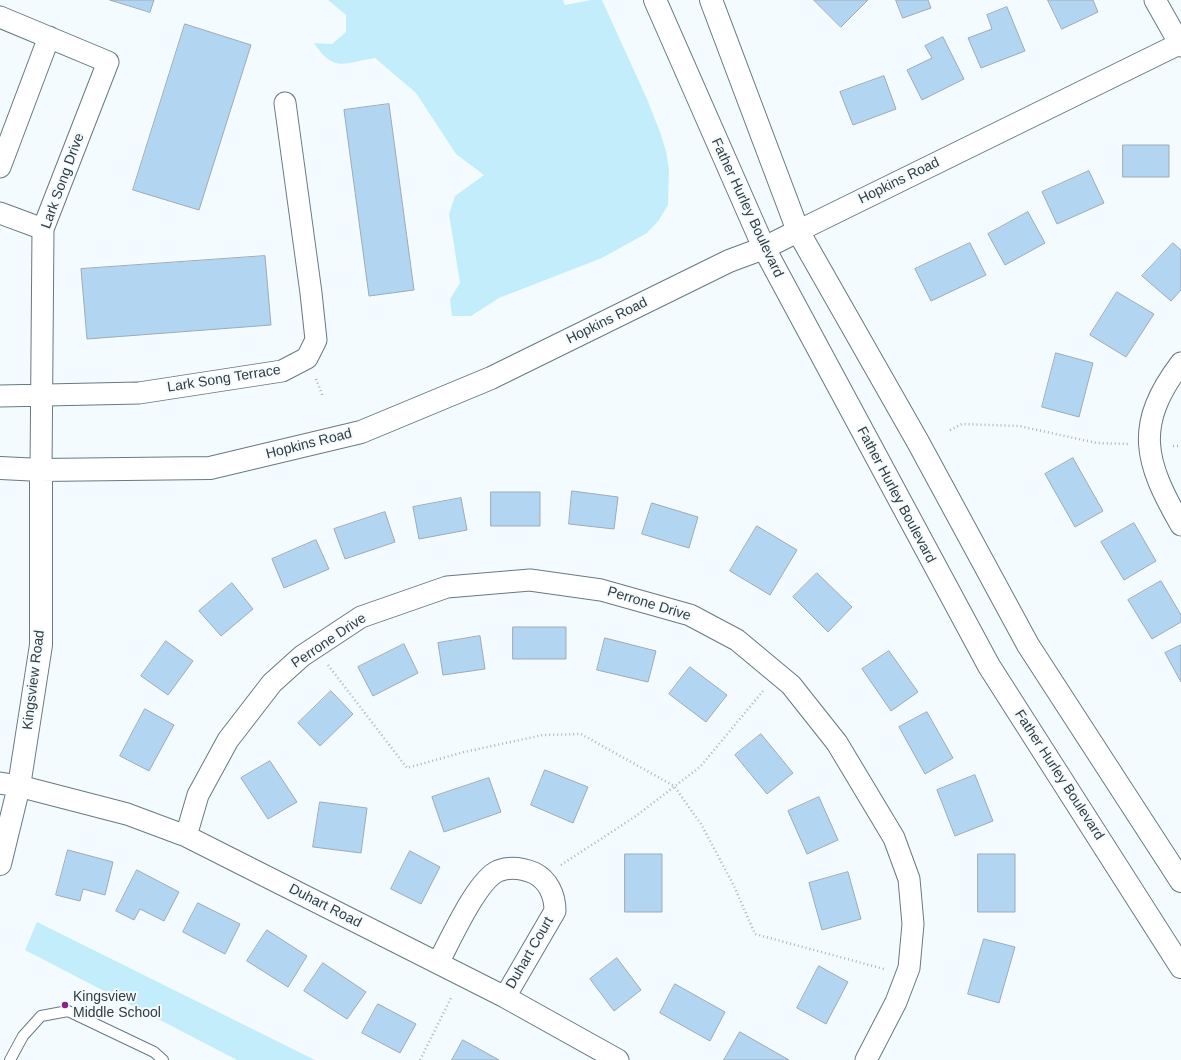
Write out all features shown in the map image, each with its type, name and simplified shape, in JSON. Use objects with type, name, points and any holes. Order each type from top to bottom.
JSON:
[{"type":"main road","name":"Father Hurley Boulevard","points":[[655,0],[764,248],[989,666],[1181,966]]},
{"type":"main road","points":[[711,0],[798,232],[918,442],[1028,645],[1181,881]]},
{"type":"main road","name":"Hopkins Road","points":[[0,468],[41,470],[210,468],[360,432],[491,378],[728,261],[764,248],[798,232]]},
{"type":"main road","name":"Kingsview Road","points":[[0,864],[10,785],[41,645],[41,470]]},
{"type":"street","points":[[1155,0],[1180,45]]},
{"type":"street","name":"Lark Song Drive","points":[[0,17],[49,36],[108,62],[44,229],[41,470]]},
{"type":"street","points":[[0,167],[49,36]]},
{"type":"street","name":"Hopkins Road","points":[[798,232],[1180,45]]},
{"type":"street","name":"Lark Song Terrace","points":[[0,396],[139,392],[282,371],[307,358],[316,340],[285,103]]},
{"type":"street","points":[[0,214],[44,229]]},
{"type":"street","points":[[1181,363],[1157,399],[1150,424],[1150,454],[1162,492],[1181,524]]},
{"type":"street","name":"Perrone Drive","points":[[186,836],[198,795],[228,740],[272,683],[302,656],[360,617],[447,587],[530,580],[601,590],[690,615],[737,640],[791,685],[838,743],[894,838],[909,879],[914,924],[909,968],[896,1002],[866,1060]]},
{"type":"street","name":"Duhart Road","points":[[10,785],[127,814],[186,836],[505,997],[618,1060]]},
{"type":"street","points":[[438,963],[479,888],[498,871],[521,867],[542,877]]},
{"type":"street","name":"Duhart Court","points":[[505,997],[554,911],[554,897],[542,877]]},
{"type":"lane","points":[[10,1060],[22,1036],[41,1016],[68,1011],[154,1052],[163,1060]]},
{"type":"path","points":[[950,430],[962,424],[1019,426],[1098,443],[1134,445]]},
{"type":"path","points":[[314,648],[407,768],[464,752],[543,735],[581,734],[674,786],[702,824],[734,886],[755,934],[906,975]]},
{"type":"path","points":[[542,877],[636,816],[700,767],[778,674]]},
{"type":"path","points":[[420,1060],[462,975]]},
{"type":"shaded area","points":[[328,0],[563,0],[565,5],[591,0],[602,0],[647,99],[666,151],[669,169],[668,205],[659,220],[647,233],[602,258],[499,298],[471,316],[452,316],[450,299],[460,283],[449,214],[455,196],[484,175],[456,154],[416,93],[375,58],[340,64],[328,59],[321,52],[314,43],[332,44],[346,32],[346,15]]},
{"type":"shaded area","points":[[37,922],[315,1060],[237,1060],[25,950]]},
{"type":"building","points":[[110,0],[154,0],[150,12]]},
{"type":"building","points":[[814,0],[868,0],[841,27]]},
{"type":"building","points":[[896,0],[928,0],[931,8],[903,18]]},
{"type":"building","points":[[1048,0],[1093,0],[1098,12],[1062,29]]},
{"type":"building","points":[[1007,7],[1025,51],[981,68],[968,38],[992,29],[987,15]]},
{"type":"building","points":[[185,24],[251,45],[199,210],[133,190]]},
{"type":"building","points":[[943,37],[964,79],[922,100],[907,70],[932,58],[925,46]]},
{"type":"building","points":[[884,76],[896,109],[853,125],[840,92]]},
{"type":"building","points":[[389,104],[414,290],[369,296],[344,110]]},
{"type":"building","points":[[1123,145],[1169,145],[1169,177],[1123,177]]},
{"type":"building","points":[[1089,171],[1104,203],[1057,224],[1042,192]]},
{"type":"building","points":[[1028,212],[1045,243],[1005,265],[988,234]]},
{"type":"building","points":[[970,243],[986,275],[931,301],[915,269]]},
{"type":"building","points":[[1173,243],[1181,250],[1181,290],[1171,301],[1142,276]]},
{"type":"building","points":[[265,256],[271,325],[87,339],[81,269]]},
{"type":"building","points":[[1117,292],[1154,314],[1126,357],[1090,335]]},
{"type":"building","points":[[1056,353],[1093,363],[1079,417],[1042,407]]},
{"type":"building","points":[[1073,458],[1103,511],[1075,527],[1045,474]]},
{"type":"building","points":[[572,491],[618,497],[614,529],[569,524]]},
{"type":"building","points":[[491,492],[540,492],[540,526],[491,526]]},
{"type":"building","points":[[461,498],[467,530],[419,539],[413,507]]},
{"type":"building","points":[[652,503],[698,517],[689,548],[642,534]]},
{"type":"building","points":[[385,512],[395,542],[345,559],[334,529]]},
{"type":"building","points":[[1134,523],[1156,561],[1124,580],[1101,542]]},
{"type":"building","points":[[757,526],[797,550],[770,595],[730,571]]},
{"type":"building","points":[[316,540],[329,569],[284,588],[272,559]]},
{"type":"building","points":[[817,573],[852,607],[828,632],[793,597]]},
{"type":"building","points":[[1161,581],[1181,615],[1181,622],[1152,639],[1128,600]]},
{"type":"building","points":[[232,583],[253,609],[221,636],[199,611]]},
{"type":"building","points":[[513,627],[566,627],[566,659],[513,659]]},
{"type":"building","points":[[480,636],[485,669],[443,675],[438,643]]},
{"type":"building","points":[[605,638],[656,651],[648,682],[597,670]]},
{"type":"building","points":[[166,641],[193,661],[168,695],[141,676]]},
{"type":"building","points":[[404,644],[418,673],[373,696],[358,667]]},
{"type":"building","points":[[1181,645],[1181,682],[1165,653]]},
{"type":"building","points":[[889,651],[918,692],[891,711],[862,669]]},
{"type":"building","points":[[690,667],[727,695],[706,722],[669,694]]},
{"type":"building","points":[[331,691],[353,714],[320,746],[298,723]]},
{"type":"building","points":[[145,709],[174,725],[149,771],[120,756]]},
{"type":"building","points":[[927,712],[953,758],[925,774],[899,727]]},
{"type":"building","points":[[761,734],[793,773],[767,794],[735,755]]},
{"type":"building","points":[[270,761],[297,802],[268,819],[241,778]]},
{"type":"building","points":[[545,770],[588,787],[573,823],[531,805]]},
{"type":"building","points":[[975,775],[993,821],[955,836],[937,790]]},
{"type":"building","points":[[489,778],[501,812],[444,832],[432,797]]},
{"type":"building","points":[[819,797],[838,840],[807,854],[788,811]]},
{"type":"building","points":[[320,802],[367,808],[361,853],[313,847]]},
{"type":"building","points":[[68,850],[113,862],[105,895],[83,889],[80,901],[56,895]]},
{"type":"building","points":[[410,851],[440,867],[421,904],[391,889]]},
{"type":"building","points":[[625,854],[662,854],[662,912],[625,912]]},
{"type":"building","points":[[978,854],[1015,854],[1015,912],[978,912]]},
{"type":"building","points":[[137,870],[179,892],[164,921],[140,909],[134,920],[116,911]]},
{"type":"building","points":[[848,872],[861,919],[822,930],[809,883]]},
{"type":"building","points":[[198,903],[240,924],[225,954],[183,932]]},
{"type":"building","points":[[267,930],[307,956],[288,987],[247,961]]},
{"type":"building","points":[[984,939],[1015,947],[999,1003],[968,994]]},
{"type":"building","points":[[617,958],[641,990],[614,1011],[590,979]]},
{"type":"building","points":[[323,963],[366,992],[347,1019],[304,991]]},
{"type":"building","points":[[819,966],[848,982],[826,1024],[797,1008]]},
{"type":"building","points":[[675,984],[725,1012],[710,1041],[660,1013]]},
{"type":"building","points":[[378,1004],[416,1024],[400,1053],[362,1033]]},
{"type":"building","points":[[740,1032],[789,1060],[724,1060]]},
{"type":"building","points":[[463,1040],[499,1060],[452,1060]]},
{"type":"place","name":"Kingsview Middle School","points":[[65,1005]]}]
